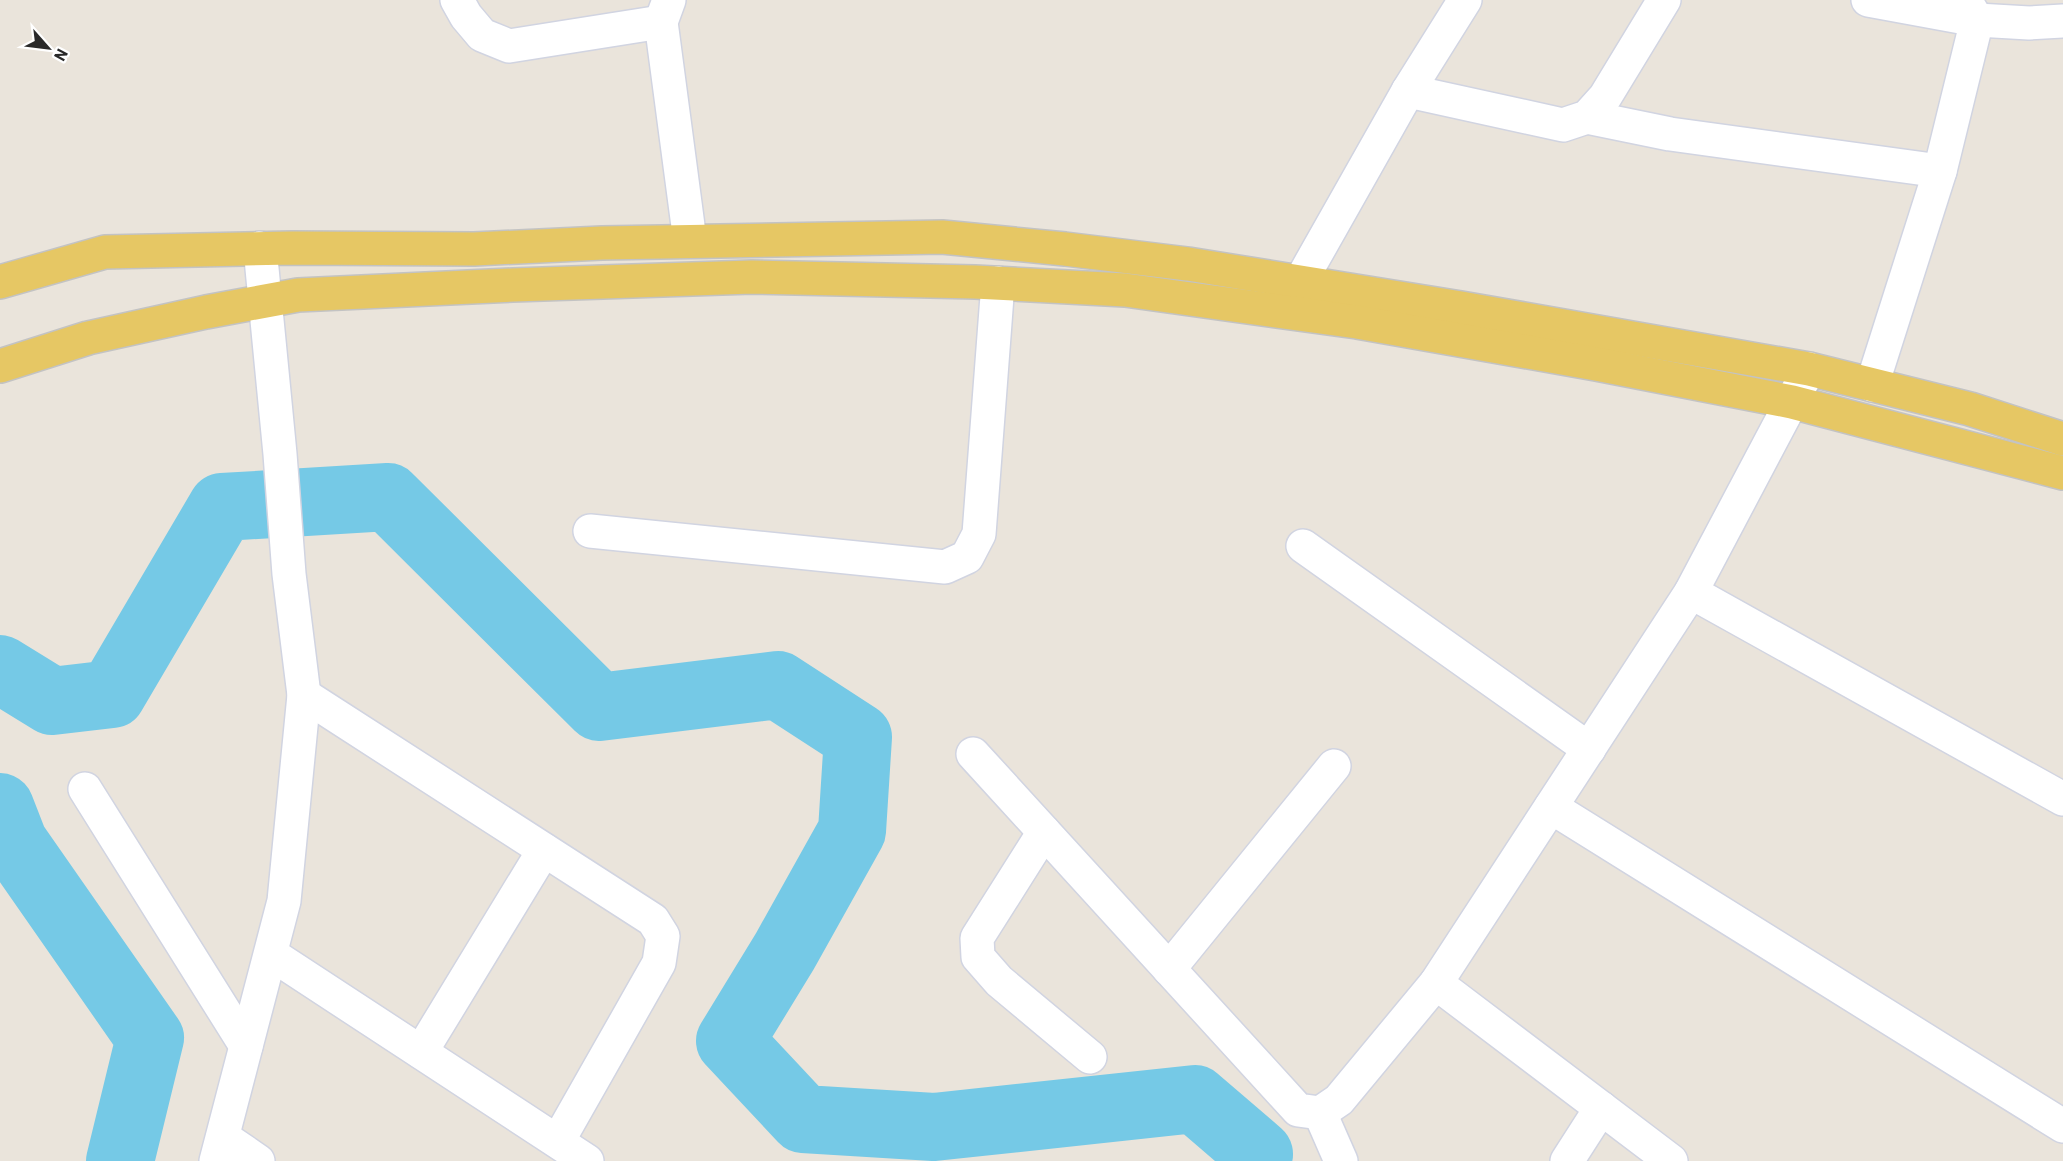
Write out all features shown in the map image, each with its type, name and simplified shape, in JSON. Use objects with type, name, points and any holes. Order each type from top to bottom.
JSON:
[{"type":"main road","points":[[0,282],[105,252],[260,248],[474,249],[602,243],[942,237],[1188,264],[1809,369],[1970,409],[2063,439]]},
{"type":"main road","points":[[0,366],[88,338],[206,312],[298,295],[753,277],[998,283],[1125,290],[1358,322],[1585,362],[1792,402],[2063,473]]},
{"type":"street","points":[[457,0],[466,16],[482,35],[509,46],[665,11],[690,242]]},
{"type":"street","points":[[1283,312],[1408,91],[1465,0]]},
{"type":"street","points":[[1408,91],[1563,125],[1587,117],[1605,97],[1664,0]]},
{"type":"street","points":[[1868,0],[1971,10],[2029,23],[2063,21]]},
{"type":"street","points":[[1872,385],[1940,171],[1971,10]]},
{"type":"street","points":[[1587,117],[1670,134],[1940,171]]},
{"type":"street","points":[[258,1161],[219,1149],[284,901],[304,695],[289,574],[260,248]]},
{"type":"street","points":[[590,531],[945,567],[967,558],[979,534],[998,283]]},
{"type":"street","points":[[973,754],[1298,1110],[1320,1113],[1340,1100],[1436,983],[1691,592],[1809,369]]},
{"type":"street","points":[[1303,546],[1589,749]]},
{"type":"street","points":[[1691,592],[2063,799]]},
{"type":"street","points":[[304,695],[653,920],[663,936],[659,963],[558,1141]]},
{"type":"street","points":[[1169,969],[1334,766]]},
{"type":"street","points":[[85,789],[246,1046]]},
{"type":"street","points":[[1551,807],[2063,1126]]},
{"type":"street","points":[[1044,832],[976,938],[978,957],[999,981],[1090,1057]]},
{"type":"street","points":[[421,1052],[544,850]]},
{"type":"street","points":[[271,954],[587,1161]]},
{"type":"street","points":[[1436,983],[1671,1161]]},
{"type":"street","points":[[1567,1161],[1601,1108]]},
{"type":"street","points":[[1320,1113],[1341,1161]]},
{"type":"waterway","points":[[0,669],[52,701],[112,694],[222,507],[388,497],[599,707],[778,685],[858,737],[852,831],[785,951],[730,1041],[803,1119],[934,1127],[1195,1099],[1259,1154],[1256,1161]]},
{"type":"waterway","points":[[0,807],[14,843],[150,1038],[120,1161]]}]
